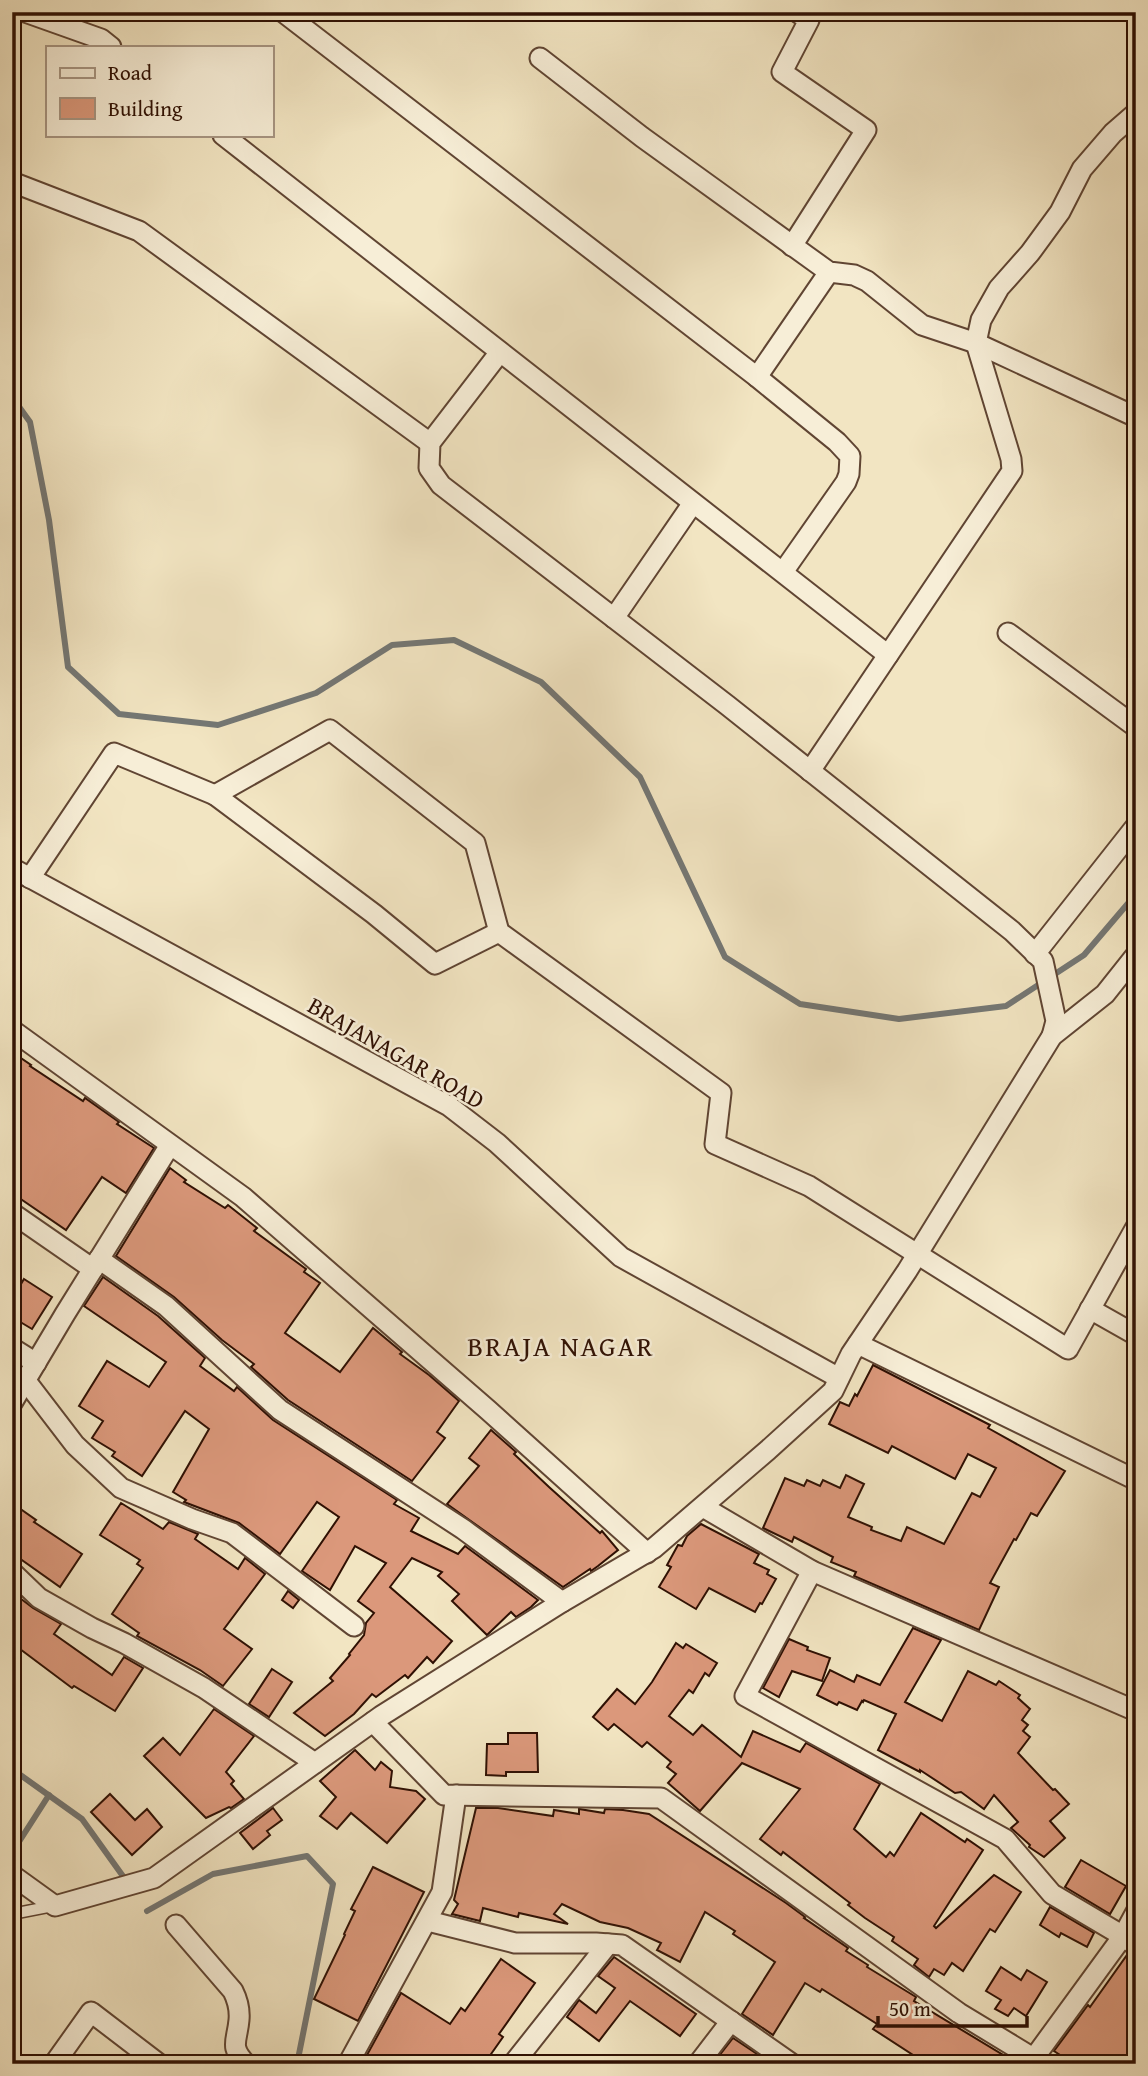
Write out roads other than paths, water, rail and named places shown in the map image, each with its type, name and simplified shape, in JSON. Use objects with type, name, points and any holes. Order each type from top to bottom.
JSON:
[{"type":"street","points":[[26,12],[101,39],[110,46]]},
{"type":"street","points":[[283,12],[757,377],[837,442],[850,456],[846,482],[783,572]]},
{"type":"street","points":[[792,246],[866,130],[782,72],[809,20],[797,12]]},
{"type":"street","points":[[540,58],[642,137],[829,272],[854,275],[867,281],[922,325],[976,342],[1136,417]]},
{"type":"street","points":[[810,771],[1012,471],[1011,459],[976,342],[981,320],[999,289],[1060,212],[1082,169],[1113,133],[1136,113]]},
{"type":"street","points":[[224,136],[888,655]]},
{"type":"street","points":[[12,182],[139,231],[430,443]]},
{"type":"street","points":[[757,377],[829,272]]},
{"type":"street","points":[[500,352],[430,443],[429,468],[441,485],[1013,931],[1039,958],[1054,1029]]},
{"type":"street","points":[[614,618],[693,503]]},
{"type":"street","points":[[1008,633],[1136,727]]},
{"type":"street","points":[[215,795],[330,730],[475,843],[499,932],[721,1093],[715,1144],[809,1186],[1068,1349],[1136,1227]]},
{"type":"street","points":[[30,878],[114,753],[215,795],[374,914],[435,964],[499,932]]},
{"type":"street","points":[[1039,958],[1136,826]]},
{"type":"street","name":"BRAJANAGAR ROAD","points":[[12,868],[449,1106],[497,1143],[621,1256],[839,1378]]},
{"type":"street","points":[[14,1875],[55,1906],[154,1878],[373,1722],[562,1602],[647,1552],[703,1507],[833,1391],[858,1343],[918,1254],[1054,1029],[1105,994],[1136,955]]},
{"type":"street","points":[[12,1030],[243,1197],[647,1552]]},
{"type":"street","points":[[12,1403],[170,1145]]},
{"type":"street","points":[[12,1213],[166,1307],[280,1410],[463,1529],[562,1602]]},
{"type":"street","points":[[1090,1309],[1136,1335]]},
{"type":"street","points":[[858,1343],[1136,1480]]},
{"type":"street","points":[[12,1348],[36,1363]]},
{"type":"street","points":[[26,1381],[75,1445],[121,1489],[232,1533],[354,1626]]},
{"type":"street","points":[[703,1507],[812,1571],[1136,1711]]},
{"type":"street","points":[[812,1571],[745,1696],[1005,1839],[1052,1894],[1129,1941]]},
{"type":"street","points":[[12,1572],[39,1598],[204,1688],[315,1763]]},
{"type":"street","points":[[373,1722],[444,1795],[661,1798],[959,2012],[1038,2061],[1129,1941],[1136,1912]]},
{"type":"street","points":[[348,2064],[442,1892],[456,1795]]},
{"type":"street","points":[[428,1920],[515,1943],[622,1945],[792,2064]]},
{"type":"street","points":[[176,1925],[233,1991],[239,2003],[234,2044],[236,2053],[246,2064]]},
{"type":"street","points":[[513,2064],[608,1944]]},
{"type":"street","points":[[54,2064],[91,2012],[159,2064]]},
{"type":"street","points":[[698,2064],[731,2021]]},
{"type":"lane","points":[[12,1914],[55,1906]]},
{"type":"waterway","points":[[12,397],[30,422],[49,520],[68,667],[119,714],[218,725],[316,693],[392,645],[454,640],[541,682],[640,777],[725,957],[800,1004],[899,1019],[1006,1006],[1084,955],[1136,894]]},
{"type":"waterway","points":[[12,1769],[82,1819],[125,1879]]},
{"type":"waterway","points":[[15,1848],[49,1795]]},
{"type":"waterway","points":[[147,1911],[213,1874],[307,1856],[333,1884],[297,2064]]},
{"type":"district","name":"BRAJA NAGAR","points":[[561,1346]]}]
